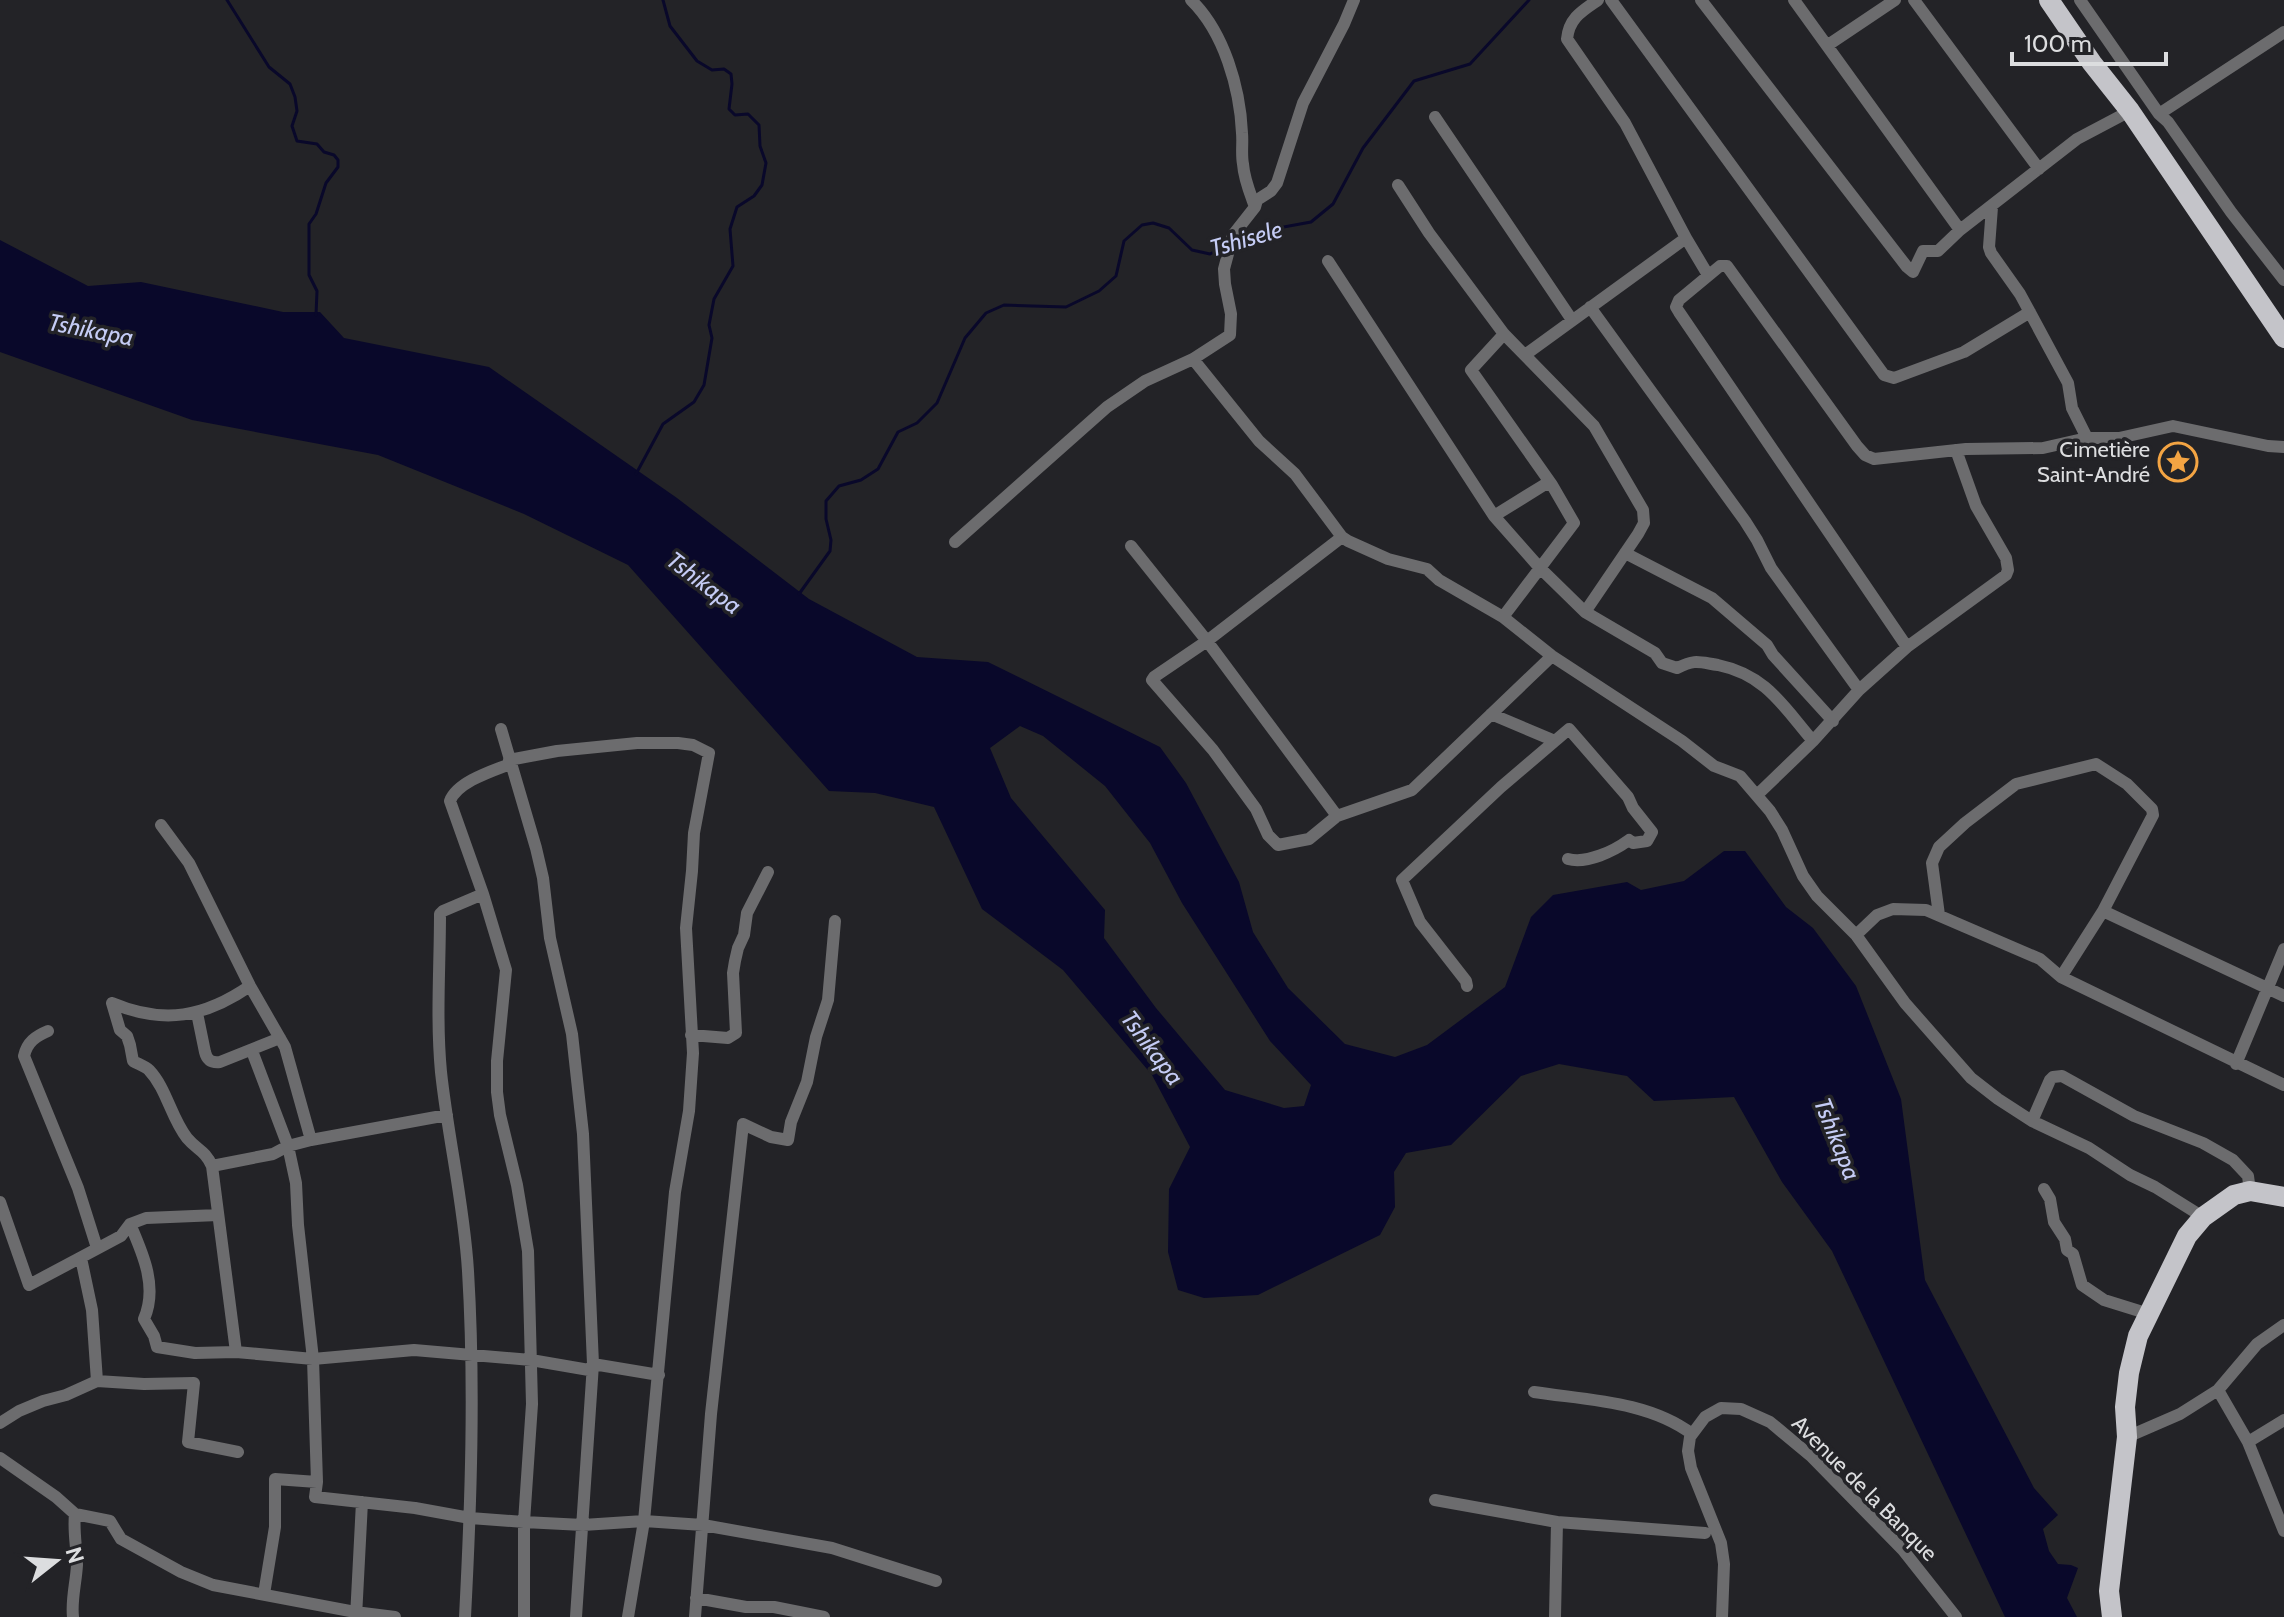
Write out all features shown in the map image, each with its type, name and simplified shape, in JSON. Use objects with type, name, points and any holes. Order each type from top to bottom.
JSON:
[{"type":"highway","points":[[2049,0],[2092,63],[2130,111],[2284,338]]},
{"type":"highway","points":[[2112,1617],[2109,1591],[2127,1437],[2125,1407],[2138,1336],[2187,1236],[2203,1217],[2234,1195],[2250,1191],[2284,1197]]},
{"type":"street","points":[[1191,0],[1201,9],[1218,36],[1226,56],[1242,130],[1243,165],[1255,207]]},
{"type":"street","points":[[955,542],[1107,407],[1145,381],[1193,359],[1230,335],[1231,314],[1224,269],[1233,235],[1257,200],[1277,183],[1303,103],[1354,0]]},
{"type":"street","points":[[1598,0],[1575,15],[1567,31],[1567,39],[1625,123],[1708,275]]},
{"type":"street","points":[[1611,0],[1884,375],[1894,378],[1964,352],[2030,312]]},
{"type":"street","points":[[1701,0],[1913,272],[1923,251],[1938,251],[1960,230],[2085,133],[2130,111]]},
{"type":"street","points":[[1794,0],[1960,230]]},
{"type":"street","points":[[1828,45],[1895,0]]},
{"type":"street","points":[[1914,0],[2039,169]]},
{"type":"street","points":[[2080,0],[2159,114],[2284,280]]},
{"type":"street","points":[[2159,114],[2284,32]]},
{"type":"street","points":[[1435,117],[1572,320]]},
{"type":"street","points":[[1398,185],[1429,233],[1504,334],[1594,426],[1643,510],[1644,523],[1585,612]]},
{"type":"street","points":[[1992,207],[1991,253],[2020,294],[2068,383],[2072,408],[2087,438]]},
{"type":"street","points":[[1525,355],[1686,238]]},
{"type":"street","points":[[1328,261],[1494,516],[1539,567],[1585,612],[1655,653],[1662,663],[1677,668],[1693,661],[1738,669],[1751,675],[1768,688],[1813,741]]},
{"type":"street","points":[[1907,647],[1676,307],[1679,300],[1720,266],[1727,266],[1865,455],[1874,459],[1956,450],[2043,448],[2087,438],[2119,438],[2173,426],[2284,447]]},
{"type":"street","points":[[1590,307],[1745,521],[1771,568],[1859,690]]},
{"type":"street","points":[[1503,617],[1573,525],[1570,513],[1552,485],[1471,370],[1504,334]]},
{"type":"street","points":[[1193,359],[1259,441],[1295,474],[1342,537],[1363,550],[1427,569],[1439,580],[1503,617],[1552,656],[1682,741],[1714,766],[1740,776],[1782,830],[1803,876],[1817,896],[1856,935],[1905,1003],[1971,1078],[2032,1121],[2089,1148],[2203,1217]]},
{"type":"street","points":[[1757,795],[1833,721],[1859,690],[1907,647],[2006,575],[2006,558],[1976,506],[1956,450]]},
{"type":"street","points":[[1494,516],[1544,485],[1552,485]]},
{"type":"street","points":[[1342,537],[1152,680],[1213,750],[1256,809],[1268,835],[1278,845],[1309,839],[1337,816],[1412,790],[1552,656]]},
{"type":"street","points":[[1131,546],[1207,641],[1337,816]]},
{"type":"street","points":[[1625,553],[1712,598],[1767,645],[1833,721]]},
{"type":"street","points":[[1491,714],[1555,741]]},
{"type":"street","points":[[501,729],[543,878],[550,938],[572,1034],[583,1134],[593,1364],[576,1617]]},
{"type":"street","points":[[1467,986],[1420,922],[1402,880],[1501,787],[1569,729],[1628,797],[1652,832],[1647,841],[1633,843],[1629,840],[1617,848],[1578,862],[1568,859]]},
{"type":"street","points":[[524,1617],[524,1522],[532,1404],[528,1251],[497,1092],[506,970],[451,805],[451,797],[455,791],[510,762],[557,751],[637,743],[678,743],[693,745],[709,753],[694,833],[686,928],[693,1053],[689,1111],[675,1192],[644,1521],[628,1617]]},
{"type":"street","points":[[1939,915],[1932,863],[1939,847],[2016,784],[2096,764],[2127,784],[2152,809],[2153,815],[2103,911],[2061,977]]},
{"type":"street","points":[[161,825],[189,863],[250,986],[280,1038],[311,1140]]},
{"type":"street","points":[[691,1035],[728,1038],[736,1033],[735,961],[744,935],[747,913],[768,872]]},
{"type":"street","points":[[465,1617],[470,1518],[468,1269],[447,1115],[437,1010],[441,975],[440,914],[483,894]]},
{"type":"street","points":[[1856,935],[1877,915],[1893,909],[1926,910],[2040,959],[2061,977],[2284,1085]]},
{"type":"street","points":[[2103,911],[2284,996]]},
{"type":"street","points":[[695,1617],[719,1337],[743,1124],[771,1137],[788,1140],[828,1000],[835,921]]},
{"type":"street","points":[[2236,1064],[2284,949]]},
{"type":"street","points":[[236,1352],[212,1166],[207,1155],[182,1131],[148,1069],[133,1061],[127,1036],[120,1030],[112,1003],[148,1015],[197,1013],[230,999],[250,986]]},
{"type":"street","points":[[197,1013],[207,1059],[212,1062],[252,1051],[280,1038]]},
{"type":"street","points":[[48,1031],[36,1036],[24,1056],[78,1188],[97,1248]]},
{"type":"street","points":[[252,1051],[288,1146],[296,1183],[313,1359],[315,1497],[415,1508],[470,1518],[524,1522],[583,1525],[644,1521],[703,1525],[832,1548],[936,1581]]},
{"type":"street","points":[[2032,1121],[2050,1080],[2057,1075],[2062,1076],[2134,1116],[2203,1143],[2233,1160],[2248,1176],[2250,1191]]},
{"type":"street","points":[[212,1166],[273,1154],[311,1140],[447,1115]]},
{"type":"street","points":[[2044,1189],[2050,1199],[2054,1222],[2065,1239],[2067,1250],[2073,1254],[2082,1285],[2104,1300],[2149,1314]]},
{"type":"street","points":[[0,1202],[29,1285],[121,1236],[130,1224],[146,1218],[218,1215]]},
{"type":"street","points":[[130,1224],[148,1271],[149,1306],[144,1319],[157,1347],[195,1353],[236,1352],[313,1359],[414,1350],[531,1360],[589,1370],[593,1364]]},
{"type":"street","points":[[81,1258],[92,1310],[97,1381]]},
{"type":"street","points":[[2127,1437],[2180,1414],[2218,1390],[2257,1344],[2284,1325]]},
{"type":"street","points":[[593,1364],[659,1375]]},
{"type":"street","points":[[0,1423],[19,1411],[97,1381],[194,1383],[188,1442],[238,1452]]},
{"type":"street","points":[[2218,1390],[2248,1442],[2284,1531]]},
{"type":"street","points":[[1534,1392],[1629,1406],[1677,1423],[1692,1434],[1688,1451],[1691,1468],[1721,1543],[1724,1564],[1722,1617]]},
{"type":"street","name":"Avenue de la Banque","points":[[1692,1434],[1705,1417],[1721,1408],[1741,1409],[1770,1422],[1812,1457],[1903,1550],[1956,1617]]},
{"type":"street","points":[[2248,1442],[2284,1420]]},
{"type":"street","points":[[0,1458],[75,1514],[110,1521],[121,1539],[181,1572],[213,1585],[356,1614],[395,1617]]},
{"type":"street","points":[[264,1594],[275,1527],[275,1479],[317,1482]]},
{"type":"street","points":[[1435,1500],[1557,1522],[1705,1533]]},
{"type":"street","points":[[356,1614],[362,1502]]},
{"type":"street","points":[[73,1617],[77,1564],[73,1530],[75,1514]]},
{"type":"street","points":[[1555,1617],[1557,1522]]},
{"type":"street","points":[[696,1598],[746,1607],[774,1607],[824,1617]]},
{"type":"water","name":"Tshikapa","points":[[0,240],[88,286],[141,282],[283,312],[320,312],[344,338],[489,367],[677,498],[809,599],[917,657],[988,662],[1160,747],[1186,783],[1239,882],[1253,932],[1288,988],[1345,1044],[1395,1057],[1427,1045],[1505,987],[1531,917],[1553,895],[1627,882],[1641,890],[1684,881],[1724,851],[1745,851],[1786,907],[1813,928],[1856,986],[1901,1099],[1925,1280],[2034,1488],[2058,1515],[2043,1529],[2049,1551],[2058,1564],[2078,1568],[2067,1598],[2077,1617],[2005,1617],[1832,1251],[1782,1182],[1734,1097],[1654,1101],[1627,1076],[1559,1064],[1521,1076],[1451,1145],[1406,1153],[1394,1172],[1395,1207],[1380,1235],[1258,1295],[1204,1298],[1178,1290],[1168,1252],[1169,1189],[1190,1147],[1152,1075],[1063,970],[982,909],[934,807],[875,793],[829,791],[628,565],[524,514],[378,455],[192,420],[0,352]],"holes":[[[1020,726],[1043,736],[1105,786],[1150,843],[1182,903],[1270,1041],[1311,1085],[1304,1106],[1284,1108],[1225,1090],[1156,1008],[1104,938],[1105,910],[1011,798],[990,748]]]},
{"type":"waterway","points":[[227,0],[269,67],[290,84],[297,111],[292,126],[297,141],[317,144],[338,160],[338,167],[326,183],[316,214],[309,224],[309,275],[317,291],[316,315]]},
{"type":"waterway","points":[[636,474],[663,424],[694,402],[704,385],[712,338],[709,325],[714,299],[733,266],[730,229],[737,207],[754,196],[762,185],[766,163],[760,146],[759,125],[748,114],[735,115],[729,109],[731,74],[724,69],[712,70],[697,61],[670,26],[663,0]]},
{"type":"waterway","name":"Tshisele","points":[[1235,240],[1246,234],[1311,222],[1333,204],[1363,148],[1414,81],[1470,64],[1529,0]]},
{"type":"waterway","name":"Tshisele","points":[[799,594],[830,551],[826,501],[839,486],[861,480],[878,469],[898,432],[917,423],[937,403],[965,338],[986,313],[1004,305],[1066,307],[1099,291],[1116,276],[1124,241],[1142,225],[1153,223],[1169,228],[1192,250],[1210,254],[1225,246]]},
{"type":"place","name":"Cimetière Saint-André","points":[[2178,462]]}]
